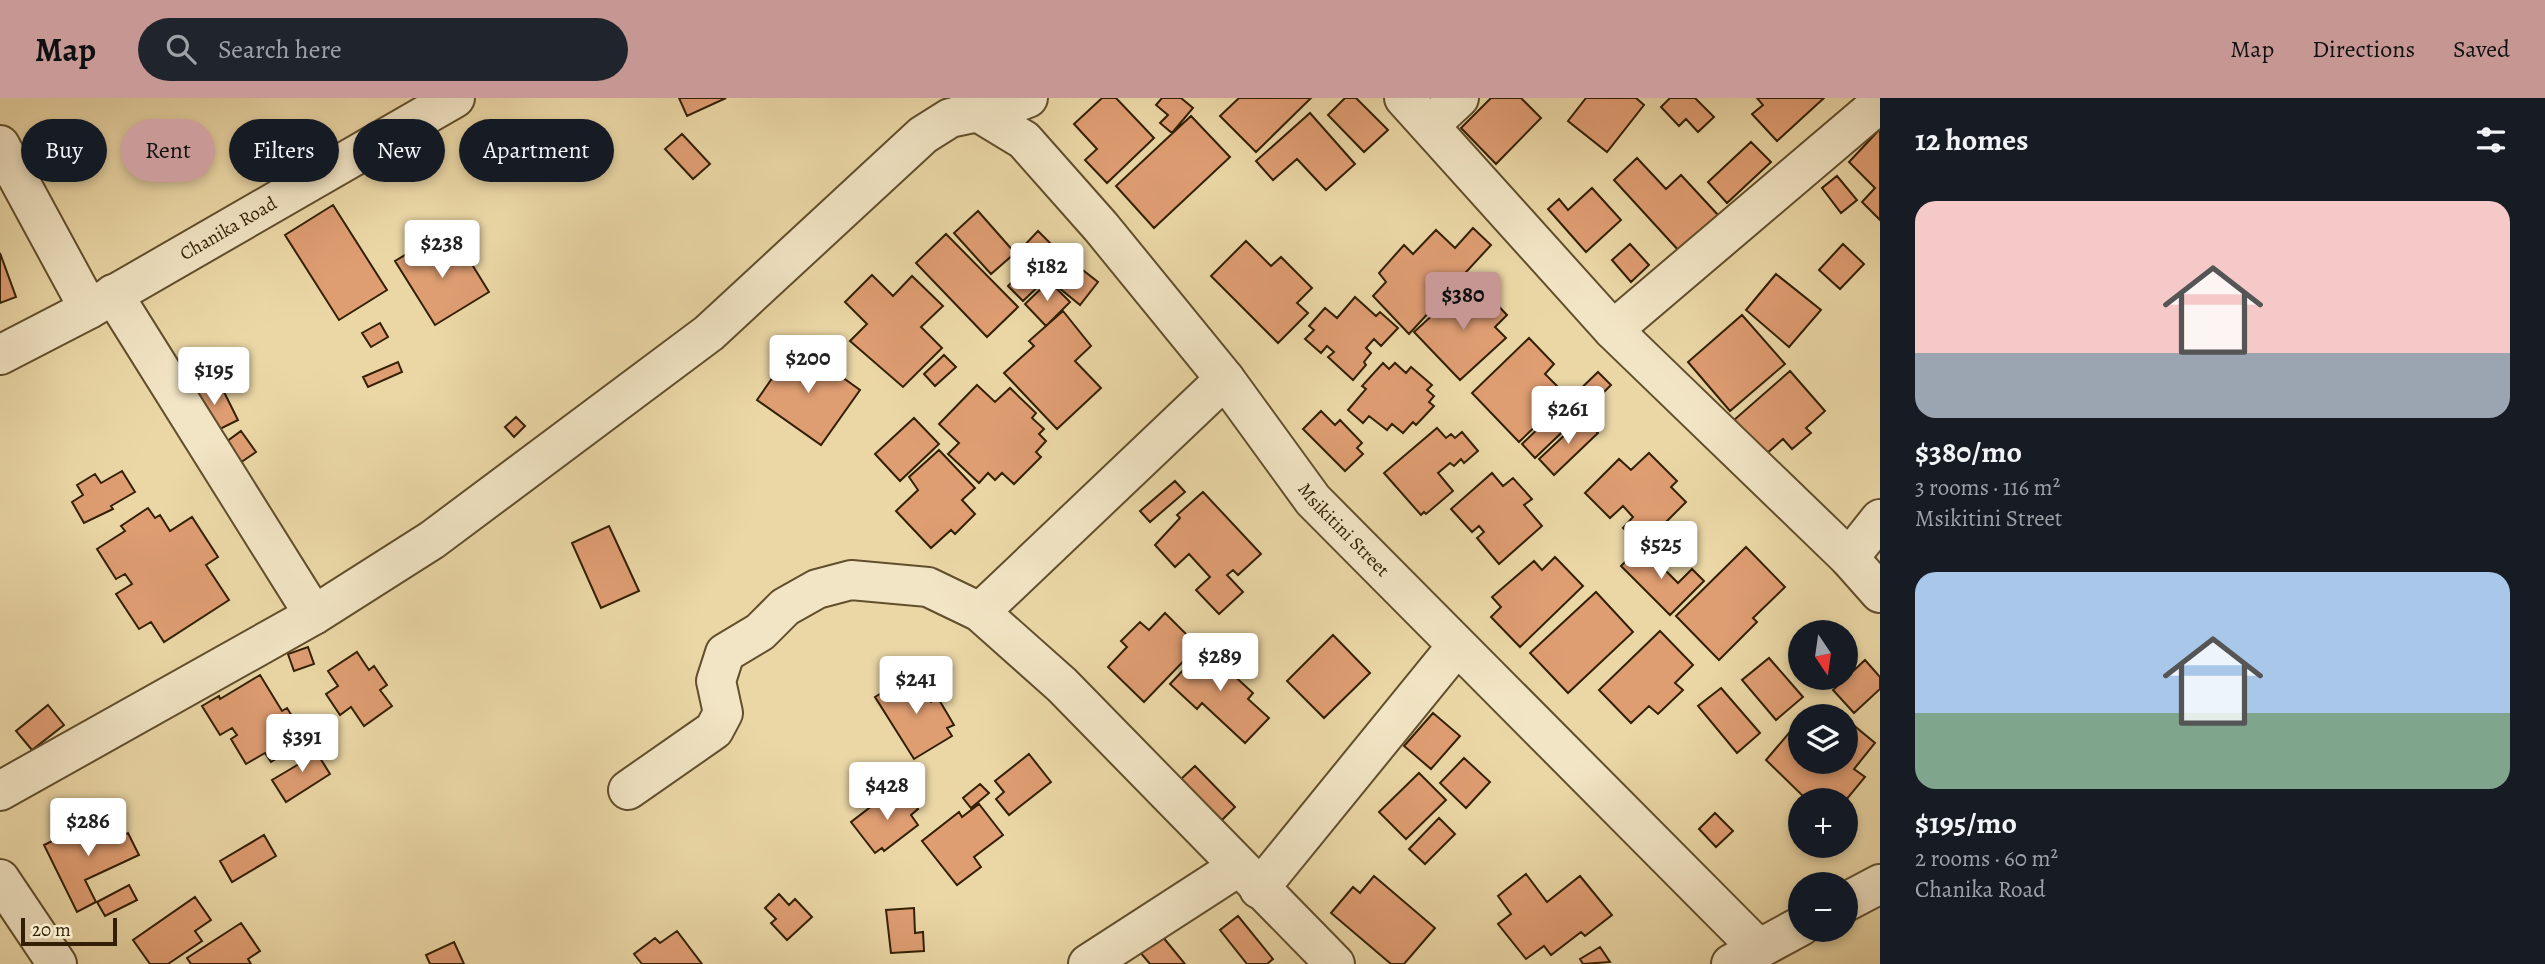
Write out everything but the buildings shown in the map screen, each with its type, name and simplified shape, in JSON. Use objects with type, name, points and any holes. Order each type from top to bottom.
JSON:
[{"type":"street","points":[[0,790],[314,615],[432,540],[709,333],[923,135],[966,104],[1007,106],[1028,98]]},
{"type":"street","points":[[1404,98],[1613,330],[1849,558],[1880,593]]},
{"type":"street","points":[[1430,125],[1459,98]]},
{"type":"street","name":"Chanika Road","points":[[0,355],[101,301],[435,103]]},
{"type":"street","points":[[1613,330],[1880,103]]},
{"type":"street","name":"Msikitini Street","points":[[966,104],[1024,140],[1101,227],[1225,379],[1313,500],[1456,647],[1744,956]]},
{"type":"street","points":[[0,145],[101,301],[314,615]]},
{"type":"street","points":[[980,612],[1225,379]]},
{"type":"street","points":[[1849,558],[1880,519]]},
{"type":"street","points":[[628,790],[714,730],[723,713],[716,681],[725,653],[760,632],[785,607],[817,589],[852,580],[928,587],[980,612],[1062,685],[1335,964]]},
{"type":"street","points":[[1088,964],[1248,878],[1456,647]]},
{"type":"street","points":[[0,879],[57,964]]},
{"type":"street","points":[[1858,896],[1880,884]]},
{"type":"street","points":[[1744,956],[1788,933]]}]
